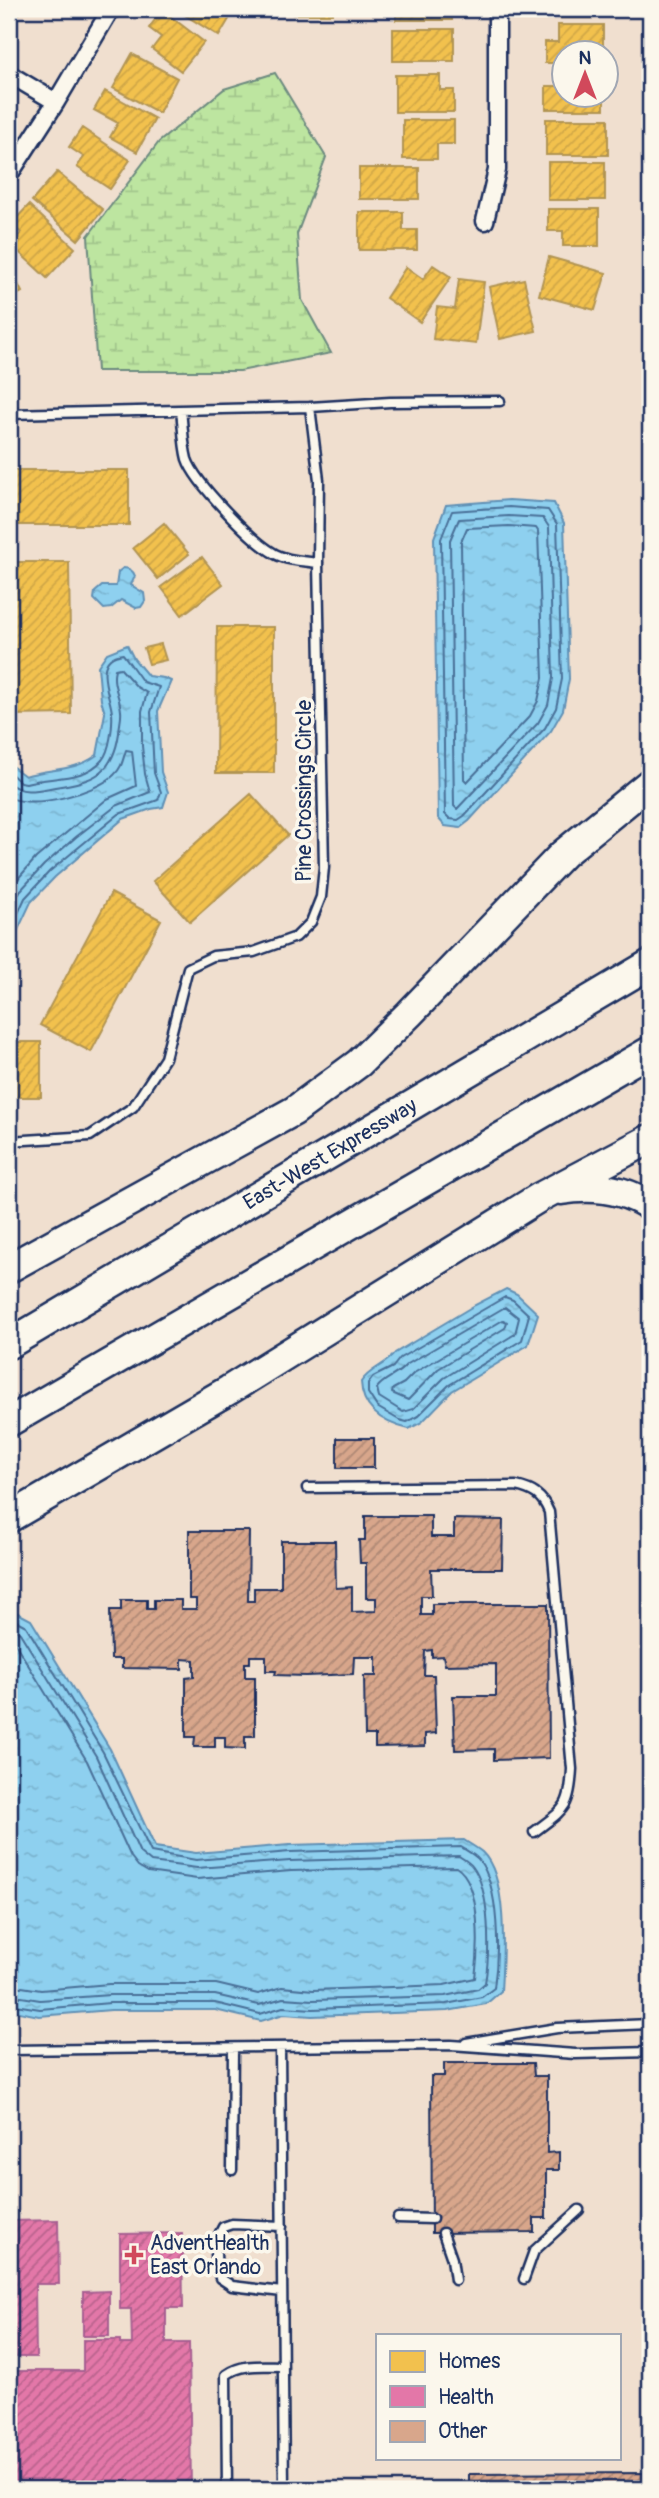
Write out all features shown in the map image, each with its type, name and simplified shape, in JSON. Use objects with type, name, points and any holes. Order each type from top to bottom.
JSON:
[{"type":"highway","points":[[9,1268],[293,1111],[359,1063],[410,1014],[563,854],[650,783]]},
{"type":"highway","name":"East-West Expressway","points":[[9,1344],[650,964]]},
{"type":"highway","points":[[9,1422],[650,1051]]},
{"type":"highway","points":[[9,1518],[229,1390],[551,1191],[650,1139]]},
{"type":"highway","points":[[551,1191],[584,1186],[618,1191],[637,1197],[650,1206]]},
{"type":"street","points":[[9,175],[111,9]]},
{"type":"street","points":[[485,221],[497,170],[497,9]]},
{"type":"street","points":[[9,74],[56,102]]},
{"type":"lane","points":[[9,414],[500,401]]},
{"type":"lane","name":"Pine Crossings Circle","points":[[9,1141],[90,1136],[133,1107],[165,1058],[188,968],[213,956],[254,952],[296,937],[311,922],[321,897],[324,867],[319,480],[310,407]]},
{"type":"lane","points":[[181,410],[188,460],[228,514],[273,553],[284,558],[318,563]]},
{"type":"lane","points":[[307,1488],[516,1486],[531,1490],[543,1498],[549,1512],[572,1769],[570,1797],[561,1812],[534,1832]]},
{"type":"lane","points":[[451,2045],[557,2028],[650,2024]]},
{"type":"lane","points":[[9,2050],[451,2045],[575,2054],[650,2052]]},
{"type":"lane","points":[[280,2047],[284,2489]]},
{"type":"lane","points":[[232,2170],[233,2048]]},
{"type":"lane","points":[[524,2279],[534,2251],[579,2210]]},
{"type":"lane","points":[[398,2218],[432,2219]]},
{"type":"lane","points":[[282,2226],[232,2224],[223,2227],[216,2238],[216,2265],[220,2278],[232,2286],[282,2292]]},
{"type":"lane","points":[[443,2233],[452,2259],[455,2280]]},
{"type":"lane","points":[[227,2489],[226,2375],[248,2366],[283,2366]]},
{"type":"green space","points":[[275,73],[326,157],[297,234],[302,300],[331,353],[240,371],[97,371],[88,236],[159,142],[224,89]]},
{"type":"water","points":[[509,500],[554,503],[564,523],[569,679],[563,710],[551,731],[469,821],[460,828],[445,826],[438,818],[434,538],[446,505]]},
{"type":"water","points":[[123,568],[133,572],[135,576],[131,585],[144,593],[145,601],[141,607],[136,608],[121,600],[111,608],[104,609],[94,599],[95,592],[102,586],[116,586],[118,572]]},
{"type":"water","points":[[127,645],[148,676],[171,681],[158,711],[161,772],[168,792],[163,807],[123,819],[55,877],[31,902],[9,949],[9,764],[25,776],[71,767],[97,755],[105,713],[98,666],[107,653]]},
{"type":"water","points":[[506,1289],[517,1294],[538,1314],[528,1345],[452,1391],[422,1422],[409,1429],[383,1419],[370,1408],[362,1392],[361,1382],[369,1373],[395,1353]]},
{"type":"water","points":[[9,1610],[31,1620],[110,1749],[155,1847],[196,1853],[289,1845],[464,1840],[482,1852],[491,1864],[500,1898],[503,1938],[501,1991],[486,2004],[447,2011],[312,2016],[284,2014],[261,2021],[215,2010],[111,2010],[39,2016],[9,2010]]},
{"type":"building: Homes","points":[[9,9],[21,9],[16,19],[9,15]]},
{"type":"building: Homes","points":[[175,9],[235,9],[219,36]]},
{"type":"building: Homes","points":[[294,9],[333,9],[333,14],[294,14]]},
{"type":"building: Homes","points":[[396,9],[452,9],[452,20],[396,20]]},
{"type":"building: Homes","points":[[559,9],[594,9],[594,18],[559,18]]},
{"type":"building: Homes","points":[[162,10],[204,42],[181,71],[152,49],[161,37],[149,28]]},
{"type":"building: Homes","points":[[558,25],[603,25],[603,38],[558,38]]},
{"type":"building: Homes","points":[[393,29],[454,29],[454,61],[393,61]]},
{"type":"building: Homes","points":[[545,42],[550,42],[550,63],[545,63]]},
{"type":"building: Homes","points":[[132,54],[177,78],[159,113],[113,88]]},
{"type":"building: Homes","points":[[395,75],[440,75],[440,90],[454,90],[454,112],[395,112]]},
{"type":"building: Homes","points":[[546,86],[550,86],[550,108],[604,109],[546,109]]},
{"type":"building: Homes","points":[[105,91],[155,119],[137,152],[110,137],[118,123],[94,110]]},
{"type":"building: Homes","points":[[546,119],[608,119],[608,155],[546,155]]},
{"type":"building: Homes","points":[[403,120],[454,120],[454,144],[437,144],[437,159],[403,159]]},
{"type":"building: Homes","points":[[82,128],[130,160],[110,189],[77,167],[84,157],[69,147]]},
{"type":"building: Homes","points":[[548,162],[605,162],[605,200],[548,200]]},
{"type":"building: Homes","points":[[359,168],[419,168],[419,199],[359,199]]},
{"type":"building: Homes","points":[[57,172],[103,210],[78,240],[32,201]]},
{"type":"building: Homes","points":[[29,205],[75,248],[47,278],[10,244],[21,233],[11,224]]},
{"type":"building: Homes","points":[[548,209],[599,209],[599,246],[563,246],[563,231],[548,231]]},
{"type":"building: Homes","points":[[359,212],[403,212],[403,230],[417,230],[417,250],[359,250]]},
{"type":"building: Homes","points":[[549,257],[606,273],[595,310],[539,295]]},
{"type":"building: Homes","points":[[433,265],[451,277],[420,322],[386,298],[406,267],[423,279]]},
{"type":"building: Homes","points":[[9,266],[22,292],[9,299]]},
{"type":"building: Homes","points":[[459,279],[484,282],[476,344],[433,339],[437,307],[455,309]]},
{"type":"building: Homes","points":[[524,279],[536,331],[500,339],[489,287]]},
{"type":"building: Homes","points":[[9,470],[129,470],[129,525],[9,525]]},
{"type":"building: Homes","points":[[164,523],[189,554],[158,579],[133,548]]},
{"type":"building: Homes","points":[[202,557],[223,584],[182,615],[161,587]]},
{"type":"building: Homes","points":[[10,562],[69,562],[71,714],[12,715]]},
{"type":"building: Homes","points":[[217,627],[274,627],[274,773],[216,773]]},
{"type":"building: Homes","points":[[161,644],[166,660],[149,664],[144,648]]},
{"type":"building: Homes","points":[[251,794],[288,835],[190,922],[153,881]]},
{"type":"building: Homes","points":[[111,893],[161,920],[91,1052],[40,1025]]},
{"type":"building: Homes","points":[[9,1042],[41,1042],[41,1097],[9,1097]]},
{"type":"building: Health","points":[[58,2220],[59,2284],[35,2284],[36,2357],[9,2357],[9,2221]]},
{"type":"building: Health","points":[[182,2233],[183,2308],[166,2308],[166,2343],[189,2343],[191,2489],[9,2489],[9,2371],[83,2371],[83,2340],[120,2340],[120,2344],[132,2344],[131,2309],[120,2309],[120,2234]]},
{"type":"building: Health","points":[[109,2291],[109,2336],[83,2336],[83,2292]]},
{"type":"building: Other","points":[[337,1438],[374,1438],[374,1468],[337,1468]]},
{"type":"building: Other","points":[[365,1516],[431,1516],[431,1537],[454,1537],[454,1519],[503,1520],[502,1569],[431,1569],[432,1596],[421,1596],[421,1615],[432,1615],[432,1604],[548,1604],[549,1758],[494,1760],[494,1749],[455,1750],[453,1696],[496,1696],[496,1664],[445,1665],[443,1656],[432,1657],[432,1650],[425,1651],[424,1675],[434,1675],[436,1733],[425,1734],[425,1746],[375,1747],[375,1735],[365,1735],[364,1676],[376,1676],[376,1657],[354,1657],[353,1674],[306,1676],[275,1675],[276,1671],[266,1671],[266,1656],[250,1656],[250,1663],[245,1663],[245,1677],[255,1677],[255,1736],[245,1736],[245,1749],[225,1748],[225,1737],[215,1737],[215,1747],[194,1747],[195,1737],[186,1737],[186,1678],[194,1677],[194,1660],[182,1659],[182,1669],[122,1668],[122,1659],[111,1659],[110,1610],[121,1610],[121,1600],[147,1600],[147,1609],[154,1609],[154,1600],[181,1600],[181,1609],[196,1609],[196,1599],[189,1599],[189,1531],[249,1531],[248,1601],[254,1601],[254,1588],[281,1588],[281,1541],[335,1541],[336,1588],[352,1587],[352,1612],[376,1611],[376,1598],[366,1598],[366,1563],[360,1563],[359,1540],[365,1540]]},
{"type":"building: Other","points":[[444,2063],[533,2063],[534,2076],[547,2076],[547,2153],[559,2152],[559,2170],[546,2170],[546,2218],[534,2218],[534,2232],[432,2233],[431,2076],[444,2076]]},
{"type":"building: Other","points":[[650,2473],[650,2489],[469,2489],[469,2474]]},
{"type":"place","name":"AdventHealth East Orlando","points":[[134,2255]]}]
